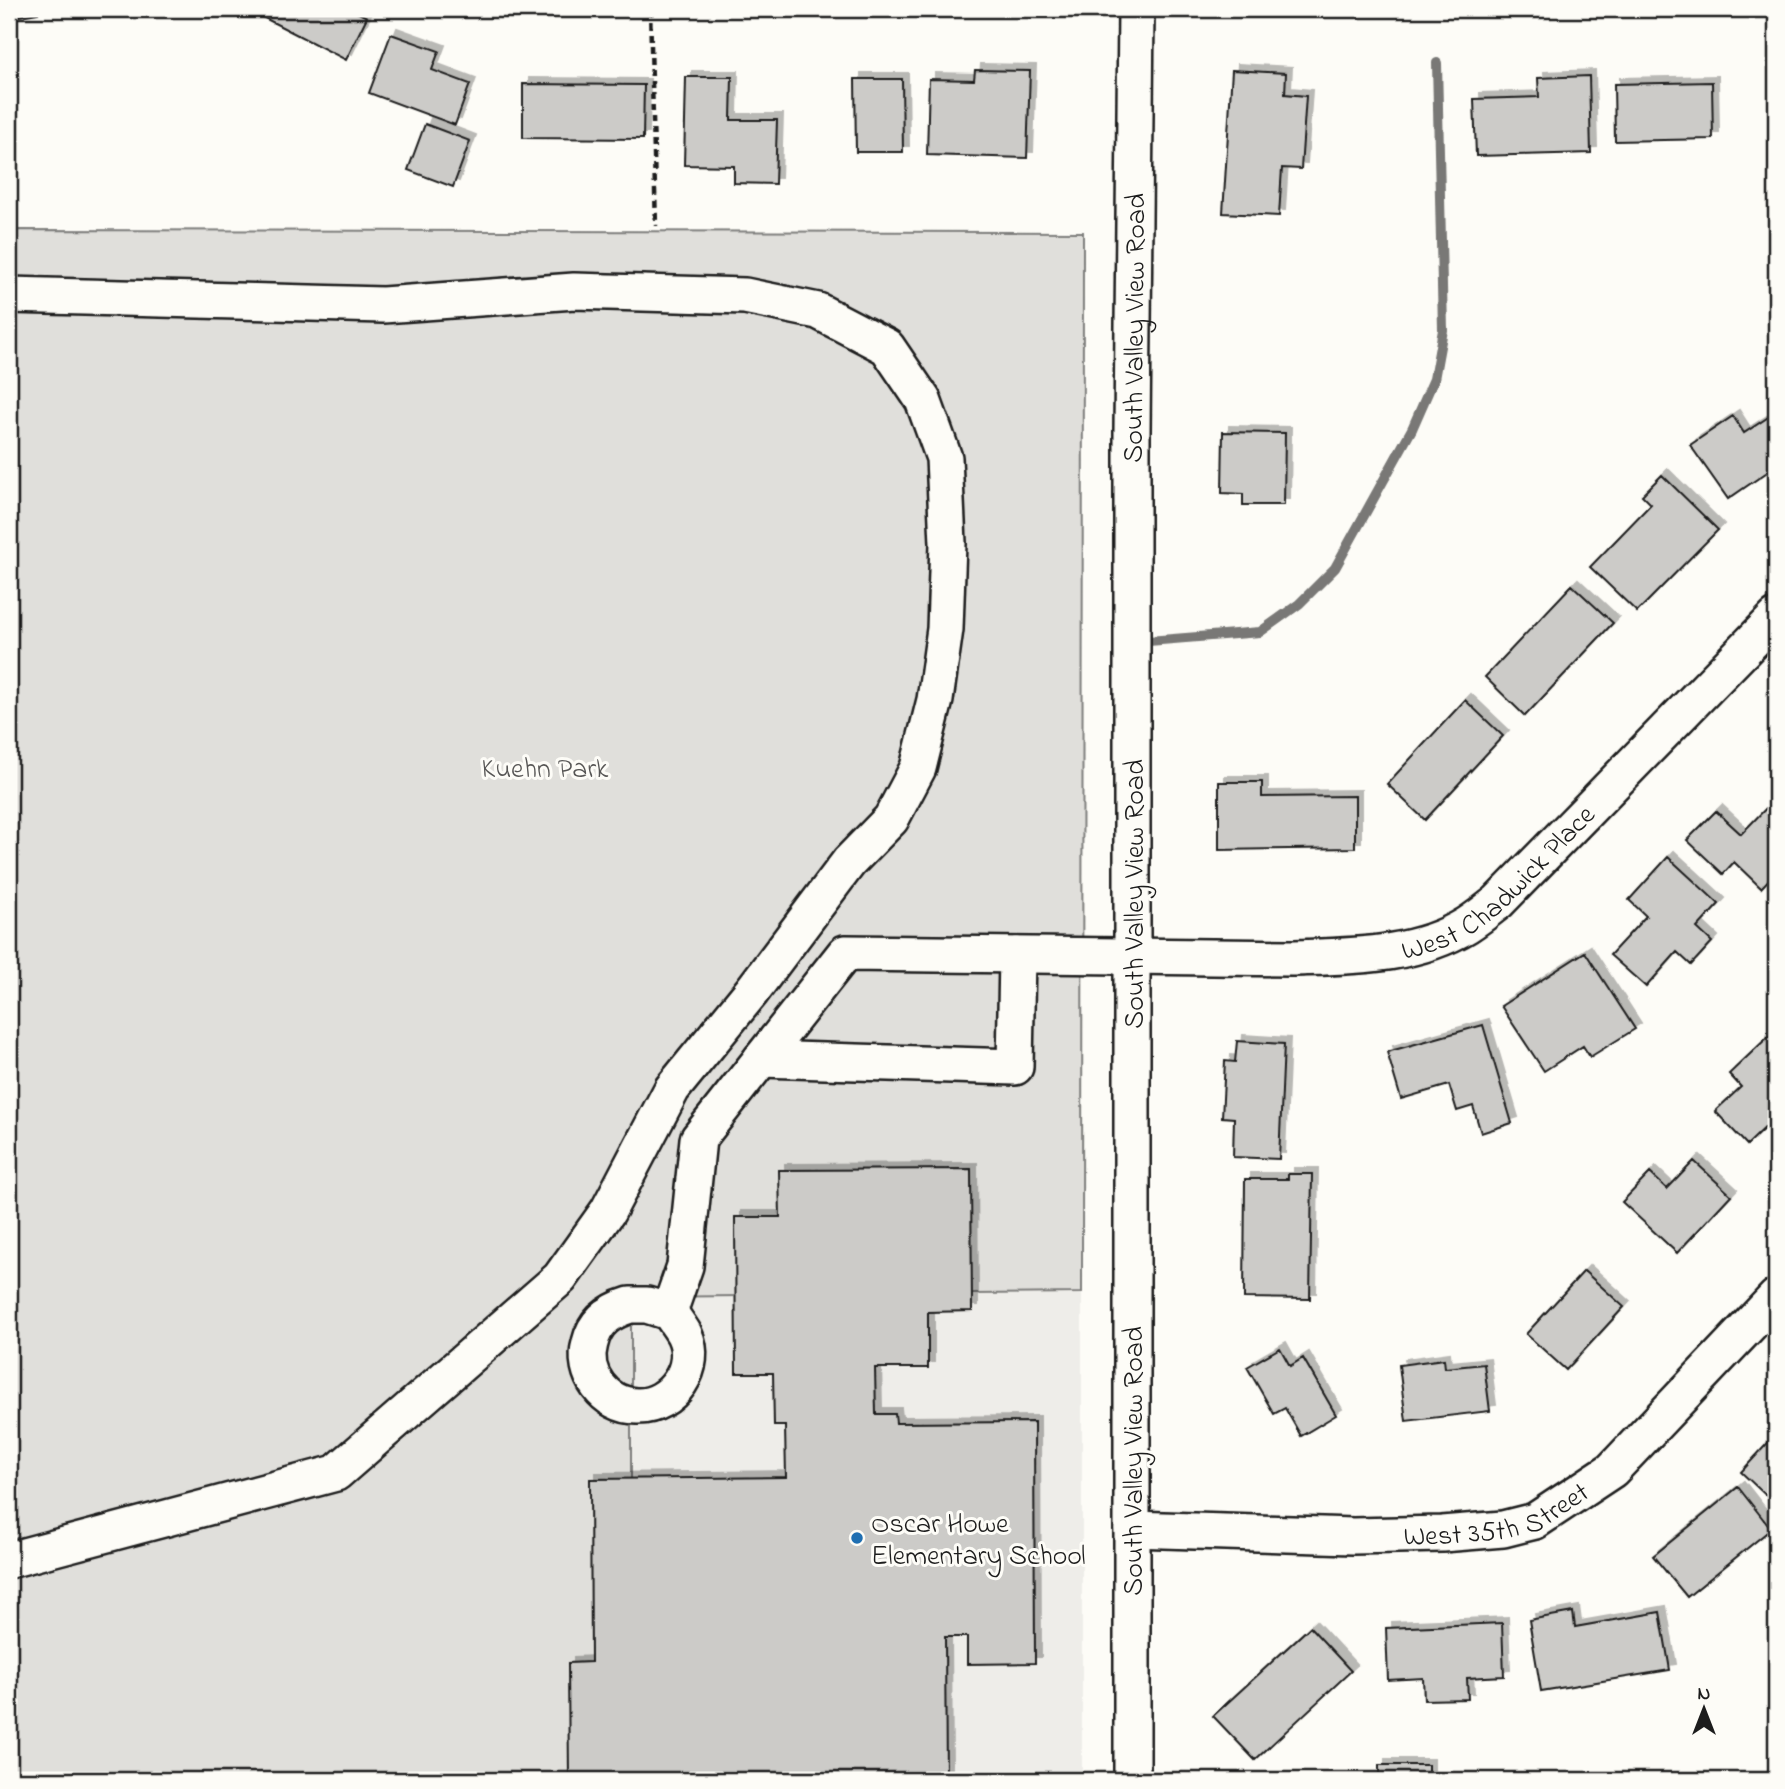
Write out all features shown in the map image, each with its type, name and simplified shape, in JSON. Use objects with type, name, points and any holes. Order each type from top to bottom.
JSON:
[{"type":"street","name":"South Valley View Road","points":[[1132,1780],[1132,419],[1136,9]]},
{"type":"street","points":[[9,295],[383,305],[587,292],[745,296],[818,311],[887,347],[923,400],[944,458],[948,543],[945,629],[935,700],[918,768],[902,799],[891,819],[849,862],[752,991],[673,1089],[608,1211],[560,1278],[336,1473],[9,1560]]},
{"type":"street","name":"West Chadwick Place","points":[[761,1059],[845,953],[1364,956],[1400,950],[1439,939],[1467,925],[1498,902],[1776,617]]},
{"type":"street","points":[[670,1312],[685,1266],[698,1139],[761,1059],[1015,1067],[1017,955]]},
{"type":"street","name":"West 35th Street","points":[[1132,1529],[1366,1536],[1503,1529],[1535,1521],[1612,1470],[1776,1297]]},
{"type":"path","points":[[650,9],[656,226]]},
{"type":"shaded area","name":"Oscar Howe Elementary School","points":[[1082,1293],[1082,1780],[631,1780],[631,1296]]},
{"type":"green space","name":"Kuehn Park","points":[[9,230],[1083,232],[1082,1293],[631,1297],[631,1780],[9,1780]]},
{"type":"building","points":[[9,9],[37,9],[38,13],[9,18]]},
{"type":"building","points":[[247,9],[350,9],[367,17],[346,60]]},
{"type":"building","points":[[391,34],[439,51],[432,70],[470,84],[455,125],[369,93]]},
{"type":"building","points":[[975,70],[1030,71],[1027,158],[927,155],[929,79],[974,80]]},
{"type":"building","points":[[1232,70],[1286,73],[1285,94],[1306,96],[1301,169],[1282,168],[1279,216],[1223,213]]},
{"type":"building","points":[[1589,76],[1591,153],[1476,156],[1474,99],[1539,97],[1538,78]]},
{"type":"building","points":[[686,77],[732,77],[731,120],[777,120],[775,184],[734,183],[734,166],[684,165]]},
{"type":"building","points":[[855,79],[902,79],[903,152],[856,152]]},
{"type":"building","points":[[1712,82],[1713,139],[1615,141],[1614,84]]},
{"type":"building","points":[[523,84],[644,85],[643,139],[523,138]]},
{"type":"building","points":[[1776,118],[1776,172],[1770,172],[1770,119]]},
{"type":"building","points":[[425,124],[470,141],[453,187],[408,170]]},
{"type":"building","points":[[1776,412],[1776,466],[1728,499],[1690,445],[1733,416],[1744,433]]},
{"type":"building","points":[[1223,432],[1285,433],[1284,505],[1243,505],[1243,494],[1222,493]]},
{"type":"building","points":[[1662,475],[1718,530],[1637,612],[1590,567],[1651,504],[1642,495]]},
{"type":"building","points":[[1572,585],[1613,623],[1525,716],[1485,677]]},
{"type":"building","points":[[1465,700],[1503,736],[1425,820],[1387,784]]},
{"type":"building","points":[[1219,782],[1262,782],[1262,797],[1355,796],[1355,848],[1219,850]]},
{"type":"building","points":[[1776,798],[1776,872],[1761,888],[1734,862],[1723,874],[1687,840],[1716,811],[1741,834]]},
{"type":"building","points":[[1668,857],[1719,904],[1697,928],[1712,942],[1691,965],[1677,952],[1646,987],[1610,955],[1646,916],[1629,900]]},
{"type":"building","points":[[1585,952],[1635,1029],[1590,1057],[1583,1046],[1544,1071],[1501,1006]]},
{"type":"building","points":[[1483,1025],[1512,1123],[1481,1133],[1473,1106],[1457,1111],[1449,1085],[1401,1099],[1387,1052]]},
{"type":"building","points":[[1769,1036],[1776,1044],[1776,1117],[1747,1145],[1715,1111],[1741,1087],[1729,1074]]},
{"type":"building","points":[[1237,1041],[1284,1044],[1279,1159],[1233,1157],[1234,1118],[1222,1117],[1225,1061],[1235,1062]]},
{"type":"building","points":[[1694,1161],[1731,1195],[1677,1253],[1622,1202],[1650,1173],[1667,1189]]},
{"type":"building","name":"Oscar Howe Elementary School","points":[[971,1169],[972,1311],[928,1312],[928,1368],[875,1368],[876,1414],[895,1414],[896,1423],[1034,1422],[1035,1663],[967,1664],[967,1637],[945,1637],[946,1780],[569,1780],[568,1663],[591,1662],[590,1479],[786,1477],[785,1426],[774,1426],[773,1373],[736,1373],[735,1217],[780,1217],[779,1170]]},
{"type":"building","points":[[1288,1174],[1312,1174],[1310,1299],[1244,1298],[1245,1179],[1288,1179]]},
{"type":"building","points":[[1584,1271],[1624,1307],[1566,1370],[1526,1334]]},
{"type":"building","points":[[1280,1348],[1290,1366],[1303,1358],[1336,1415],[1301,1436],[1285,1408],[1274,1414],[1247,1367]]},
{"type":"building","points":[[1444,1359],[1445,1368],[1484,1364],[1490,1411],[1406,1421],[1399,1365]]},
{"type":"building","points":[[1776,1434],[1776,1505],[1741,1472]]},
{"type":"building","points":[[1738,1487],[1771,1529],[1687,1597],[1653,1556]]},
{"type":"building","points":[[1573,1612],[1575,1627],[1660,1612],[1670,1670],[1541,1691],[1529,1620]]},
{"type":"building","points":[[1502,1623],[1504,1676],[1467,1678],[1468,1699],[1424,1700],[1423,1678],[1388,1680],[1386,1628]]},
{"type":"building","points":[[1310,1627],[1351,1671],[1255,1760],[1213,1716]]},
{"type":"building","points":[[1379,1765],[1428,1765],[1428,1780],[1379,1780]]},
{"type":"waterway","points":[[1136,642],[1260,632],[1299,604],[1335,568],[1412,429],[1434,379],[1443,330],[1437,63]]},
{"type":"place","name":"Oscar Howe Elementary School","points":[[857,1538]]}]
